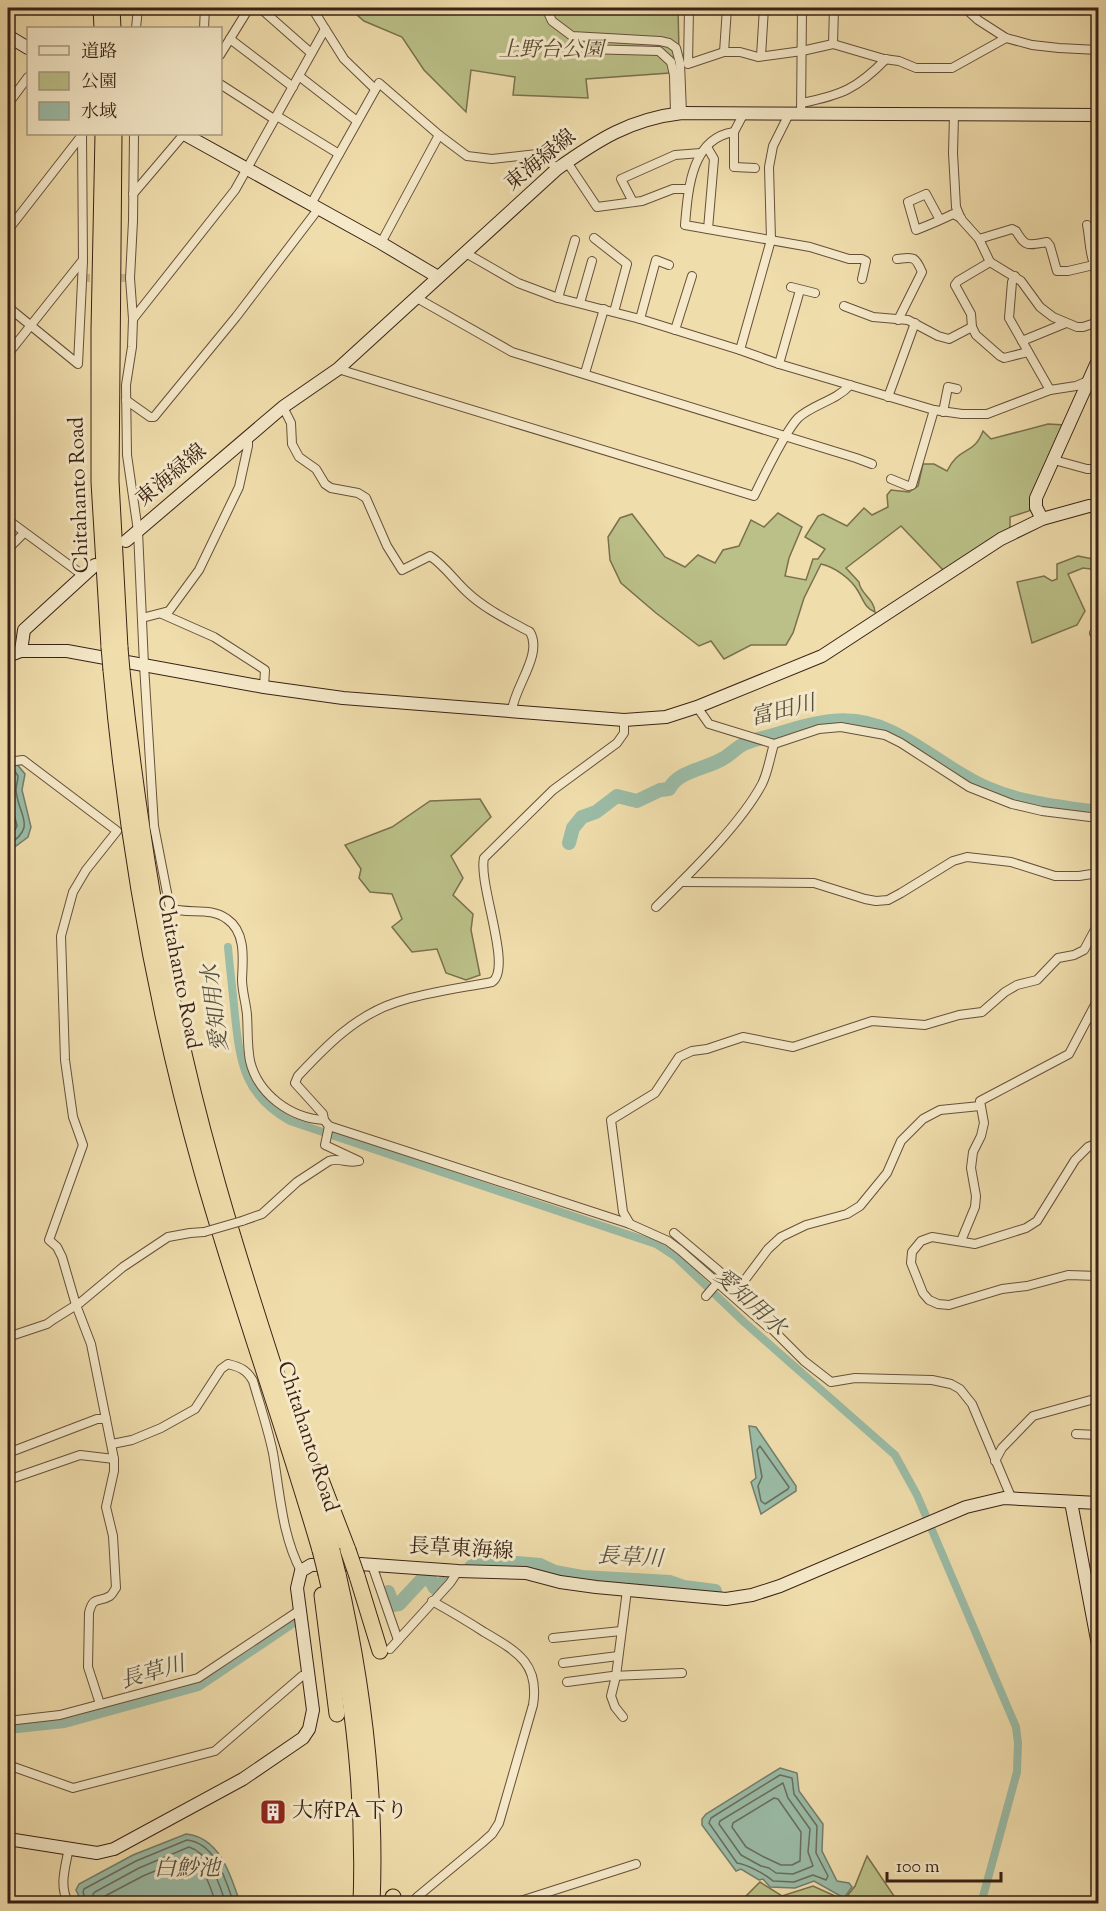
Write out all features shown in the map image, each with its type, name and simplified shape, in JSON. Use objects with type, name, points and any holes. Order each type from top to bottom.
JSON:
[{"type":"highway","points":[[101,8],[102,27]]},
{"type":"highway","points":[[112,8],[113,27]]},
{"type":"highway","name":"Chitahanto Road","points":[[103,135],[99,471],[133,849],[152,957],[190,1126],[216,1219],[321,1550]]},
{"type":"highway","name":"Chitahanto Road","points":[[114,135],[111,482],[114,648]]},
{"type":"highway","name":"Chitahanto Road","points":[[116,671],[144,848],[181,1040],[226,1216],[283,1393],[321,1550],[321,1573],[342,1641],[354,1721],[361,1803],[361,1904]]},
{"type":"highway","points":[[283,1393],[299,1423],[385,1650]]},
{"type":"highway","points":[[321,1550],[323,1600],[337,1714]]},
{"type":"highway","name":"Chitahanto Road","points":[[321,1573],[352,1639],[365,1719],[372,1802],[372,1904]]},
{"type":"main road","points":[[8,36],[27,47]]},
{"type":"main road","name":"東海緑線","points":[[126,541],[283,407],[338,369],[464,252],[562,166],[586,147],[618,130],[640,121],[678,114],[797,110],[954,115],[1098,116]]},
{"type":"main road","points":[[197,137],[247,169],[438,276]]},
{"type":"main road","points":[[1042,519],[1036,507],[1036,498],[1093,376],[1098,360]]},
{"type":"main road","points":[[8,656],[21,651],[67,651],[264,687],[343,698],[624,720],[666,717],[697,707],[822,656],[1001,539],[1042,519],[1089,506],[1098,506]]},
{"type":"main road","points":[[21,651],[24,630],[95,565]]},
{"type":"main road","name":"長草東海線","points":[[321,1573],[311,1565],[372,1565],[526,1573],[560,1582],[722,1599],[752,1595],[780,1586],[966,1507],[1011,1497],[1098,1503]]},
{"type":"main road","points":[[1071,1502],[1098,1645]]},
{"type":"main road","points":[[8,1839],[97,1853],[114,1849],[243,1779],[303,1738],[312,1717],[297,1588],[321,1573]]},
{"type":"street","points":[[136,27],[138,8]]},
{"type":"street","points":[[204,27],[206,8]]},
{"type":"street","points":[[222,53],[249,8]]},
{"type":"street","points":[[260,8],[311,53]]},
{"type":"street","points":[[312,8],[344,59],[375,89]]},
{"type":"street","points":[[546,8],[552,21],[572,36],[660,40],[676,48],[680,63],[678,114]]},
{"type":"street","points":[[688,8],[688,64],[724,52],[761,56],[802,51],[833,44],[886,59],[899,60],[916,68],[952,68],[1006,38]]},
{"type":"street","points":[[724,52],[727,8]]},
{"type":"street","points":[[761,56],[764,8]]},
{"type":"street","points":[[740,350],[771,240],[769,167],[773,146],[797,110],[802,51],[802,8]]},
{"type":"street","points":[[833,44],[834,8]]},
{"type":"street","points":[[965,8],[978,20],[1006,38],[1032,45],[1098,50]]},
{"type":"street","points":[[133,319],[235,190],[325,29]]},
{"type":"street","points":[[230,39],[292,87]]},
{"type":"street","points":[[585,48],[659,51],[671,62],[678,114]]},
{"type":"street","points":[[797,110],[849,90],[871,75],[886,59]]},
{"type":"street","points":[[299,75],[357,121]]},
{"type":"street","points":[[8,104],[27,78]]},
{"type":"street","points":[[126,400],[150,417],[154,417],[236,317],[315,206],[339,154],[380,82],[439,135],[467,156],[492,159],[537,154],[562,166],[597,207],[656,197],[673,189],[688,189]]},
{"type":"street","points":[[222,85],[339,154]]},
{"type":"street","points":[[744,113],[734,132],[734,167],[755,168]]},
{"type":"street","points":[[954,115],[953,153],[956,207],[961,219]]},
{"type":"street","points":[[734,132],[726,133],[715,139],[704,150],[693,169],[688,189],[685,225],[810,248],[849,259],[862,259],[866,261],[862,279]]},
{"type":"street","points":[[8,230],[81,135]]},
{"type":"street","points":[[8,307],[78,364],[83,261],[82,135]]},
{"type":"street","points":[[134,135],[130,278],[133,319],[126,400],[127,455],[138,531],[154,826],[170,908],[209,912],[229,920],[240,937],[243,950],[242,977],[249,1055],[254,1072],[269,1095],[282,1106],[300,1115],[630,1224],[668,1241],[831,1382],[855,1378],[932,1380],[951,1384],[966,1395],[972,1404],[1011,1497]]},
{"type":"street","points":[[134,194],[183,135]]},
{"type":"street","points":[[381,243],[439,135]]},
{"type":"street","points":[[704,150],[714,159],[708,229]]},
{"type":"street","points":[[633,202],[621,178],[675,155],[704,150]]},
{"type":"street","points":[[940,220],[927,194],[908,202],[916,230],[940,220],[953,214],[961,219],[980,239],[990,262],[1021,281],[1040,307],[1053,317],[1083,327],[1098,322]]},
{"type":"street","points":[[980,239],[1012,229],[1027,245],[1047,242],[1057,271],[1068,271],[1096,264],[1089,251],[1087,225]]},
{"type":"street","points":[[594,238],[627,264],[614,312]]},
{"type":"street","points":[[558,298],[575,240]]},
{"type":"street","points":[[464,252],[518,283],[558,298],[675,330],[779,364],[938,411],[987,414],[1050,390],[1076,386],[1093,376]]},
{"type":"street","points":[[897,259],[916,260],[922,272],[898,320]]},
{"type":"street","points":[[640,320],[656,260],[669,265]]},
{"type":"street","points":[[8,354],[83,261]]},
{"type":"street","points":[[580,303],[592,261]]},
{"type":"street","points":[[990,262],[958,280],[955,285],[971,314],[972,327],[976,335],[1000,356],[1009,357],[1028,352]]},
{"type":"street","points":[[675,330],[692,276]]},
{"type":"street","points":[[1015,276],[1011,282],[1009,318],[1050,390]]},
{"type":"street","points":[[791,287],[815,293]]},
{"type":"street","points":[[779,364],[800,290]]},
{"type":"street","points":[[415,297],[512,352],[872,464]]},
{"type":"street","points":[[844,306],[873,317],[915,323],[938,336],[949,339],[972,327]]},
{"type":"street","points":[[585,373],[604,309]]},
{"type":"street","points":[[888,397],[915,323]]},
{"type":"street","points":[[1022,341],[1066,323]]},
{"type":"street","points":[[338,369],[754,496],[786,436],[799,418],[842,393],[850,385]]},
{"type":"street","points":[[891,479],[912,485],[948,387],[957,389]]},
{"type":"street","points":[[283,407],[291,423],[292,444],[299,457],[316,469],[325,484],[331,488],[358,492],[366,498],[387,546],[402,570],[429,556],[436,560],[466,592],[491,610],[530,632],[534,638],[534,651],[512,710]]},
{"type":"street","points":[[142,618],[169,611],[199,570],[238,487],[248,437]]},
{"type":"street","points":[[1054,460],[1087,469],[1098,468]]},
{"type":"street","points":[[8,520],[84,576]]},
{"type":"street","points":[[8,549],[24,533]]},
{"type":"street","points":[[162,614],[214,637],[265,670],[264,687]]},
{"type":"street","points":[[1098,631],[1094,633],[1098,638]]},
{"type":"street","points":[[697,707],[709,724],[774,744],[819,729],[841,727],[885,735],[969,787],[1012,804],[1042,811],[1098,818]]},
{"type":"street","points":[[8,1337],[47,1324],[93,1293],[123,1267],[161,1241],[176,1235],[204,1232],[262,1214],[297,1182],[329,1161],[352,1163],[358,1161],[325,1145],[326,1123],[323,1114],[296,1083],[298,1076],[327,1045],[360,1020],[396,1002],[496,980],[499,974],[497,947],[482,872],[484,858],[553,790],[617,743],[624,733],[624,720]]},
{"type":"street","points":[[656,907],[739,818],[762,783],[774,744]]},
{"type":"street","points":[[8,762],[23,760],[117,831],[86,870],[73,892],[61,936],[65,1060],[73,1117],[83,1145],[49,1240],[57,1247],[62,1257],[75,1305],[91,1344],[114,1459],[114,1471],[106,1507],[113,1536],[117,1588],[110,1596],[96,1600],[90,1606],[89,1613],[88,1666],[100,1704]]},
{"type":"street","points":[[681,882],[814,883],[876,901],[888,900],[953,861],[967,857],[1011,862],[1055,876],[1098,873]]},
{"type":"street","points":[[630,1224],[623,1212],[611,1120],[658,1090],[679,1057],[692,1051],[707,1049],[743,1037],[793,1047],[872,1021],[925,1024],[982,1012],[1017,985],[1037,980],[1058,958],[1074,955],[1084,950],[1096,940],[1098,924]]},
{"type":"street","points":[[961,1241],[975,1207],[976,1196],[971,1168],[973,1152],[981,1136],[984,1123],[980,1101],[1069,1054],[1098,999]]},
{"type":"street","points":[[738,1289],[768,1249],[781,1237],[806,1225],[848,1214],[860,1206],[887,1173],[901,1141],[923,1119],[940,1110],[980,1106]]},
{"type":"street","points":[[1098,1143],[1088,1148],[1075,1160],[1037,1221],[1026,1228],[975,1244],[932,1237],[921,1241],[912,1252],[911,1263],[923,1293],[938,1305],[949,1305],[1002,1289],[1027,1286],[1068,1275],[1098,1276]]},
{"type":"street","points":[[674,1233],[738,1289],[766,1319],[769,1328]]},
{"type":"street","points":[[706,1296],[718,1282]]},
{"type":"street","points":[[112,1444],[132,1440],[161,1428],[195,1409],[221,1369],[228,1364],[248,1372],[253,1381],[272,1450],[287,1537],[294,1558],[321,1573]]},
{"type":"street","points":[[995,1461],[1002,1448],[1033,1416],[1098,1398]]},
{"type":"street","points":[[8,1452],[97,1419],[106,1419]]},
{"type":"street","points":[[1076,1434],[1098,1435]]},
{"type":"street","points":[[8,1480],[80,1455],[114,1459]]},
{"type":"street","points":[[372,1565],[398,1640]]},
{"type":"street","points":[[385,1650],[398,1640],[450,1583],[458,1571]]},
{"type":"street","points":[[623,1717],[615,1707],[611,1696],[627,1590]]},
{"type":"street","points":[[414,1900],[483,1843],[499,1823],[536,1691],[528,1665],[513,1649],[432,1601]]},
{"type":"street","points":[[8,1721],[60,1715],[198,1677],[300,1610]]},
{"type":"street","points":[[553,1638],[621,1631]]},
{"type":"street","points":[[563,1663],[618,1656]]},
{"type":"street","points":[[567,1682],[682,1673]]},
{"type":"street","points":[[8,1765],[73,1788],[215,1751],[302,1676],[308,1675]]},
{"type":"street","points":[[69,1847],[62,1886],[69,1904]]},
{"type":"street","points":[[511,1904],[636,1864]]},
{"type":"street","points":[[414,1900],[426,1904]]},
{"type":"green space","name":"上野台公園","points":[[349,8],[678,8],[679,53],[670,73],[586,79],[588,98],[513,95],[515,77],[471,70],[466,112],[424,70],[402,37],[364,21]]},
{"type":"green space","points":[[1048,424],[1065,425],[1029,511],[1010,517],[1010,528],[944,571],[901,526],[846,568],[859,582],[875,612],[867,606],[847,578],[821,564],[804,598],[793,633],[786,645],[751,645],[724,659],[711,641],[699,646],[621,583],[610,560],[608,537],[620,518],[632,514],[665,557],[685,567],[698,555],[715,563],[723,550],[739,546],[751,520],[764,527],[778,513],[802,527],[789,558],[785,576],[806,580],[813,559],[818,559],[825,549],[805,537],[818,516],[823,514],[847,526],[864,508],[872,515],[888,507],[887,495],[891,490],[909,492],[918,486],[923,464],[934,464],[947,471],[956,458],[974,445],[983,431],[991,439]]},
{"type":"green space","points":[[1078,556],[1098,558],[1098,570],[1083,568],[1068,574],[1085,611],[1077,625],[1032,643],[1017,582],[1044,576],[1052,581],[1057,579],[1057,564]]},
{"type":"green space","points":[[480,799],[491,817],[451,856],[463,878],[453,895],[473,914],[471,930],[480,975],[466,980],[446,973],[437,949],[412,952],[392,927],[402,919],[392,894],[370,892],[359,878],[361,869],[345,845],[392,827],[430,801]]},
{"type":"green space","points":[[867,1856],[898,1902],[739,1903],[760,1882],[782,1896],[813,1886],[844,1900],[855,1886]]},
{"type":"water","points":[[16,763],[25,774],[22,790],[31,827],[28,837],[8,852],[8,764]]},
{"type":"water","points":[[749,1426],[756,1427],[796,1486],[796,1491],[761,1514],[751,1482],[756,1478]]},
{"type":"water","points":[[780,1768],[797,1773],[799,1791],[823,1824],[822,1851],[837,1881],[849,1883],[852,1887],[844,1898],[814,1881],[795,1888],[770,1887],[763,1879],[759,1880],[741,1869],[736,1871],[702,1825],[702,1819],[706,1814]]},
{"type":"water","name":"白魦池","points":[[186,1834],[208,1842],[216,1850],[233,1881],[240,1903],[83,1904],[76,1890],[79,1884],[133,1855]]},
{"type":"waterway","name":"富田川","points":[[569,843],[573,828],[582,817],[596,812],[617,796],[637,801],[660,790],[669,789],[679,778],[717,762],[746,743],[806,725],[849,720],[863,722],[892,732],[962,775],[1000,793],[1042,804],[1098,812]]},
{"type":"waterway","name":"愛知用水","points":[[228,947],[239,1049],[243,1064],[254,1089],[275,1111],[290,1121],[656,1244],[676,1257],[744,1322],[895,1455],[917,1495],[1016,1727],[1017,1772],[981,1904]]},
{"type":"waterway","name":"長草川","points":[[471,1567],[476,1564],[540,1565],[555,1572],[582,1577],[670,1582],[684,1587],[715,1591]]},
{"type":"waterway","name":"長草川","points":[[388,1592],[393,1605],[399,1604],[427,1574],[435,1588],[446,1581]]},
{"type":"waterway","name":"長草川","points":[[8,1727],[64,1721],[198,1684],[293,1620]]},
{"type":"tunnel","points":[[82,278],[130,278]]},
{"type":"place","name":"大府PA 下り","points":[[273,1812]]}]
